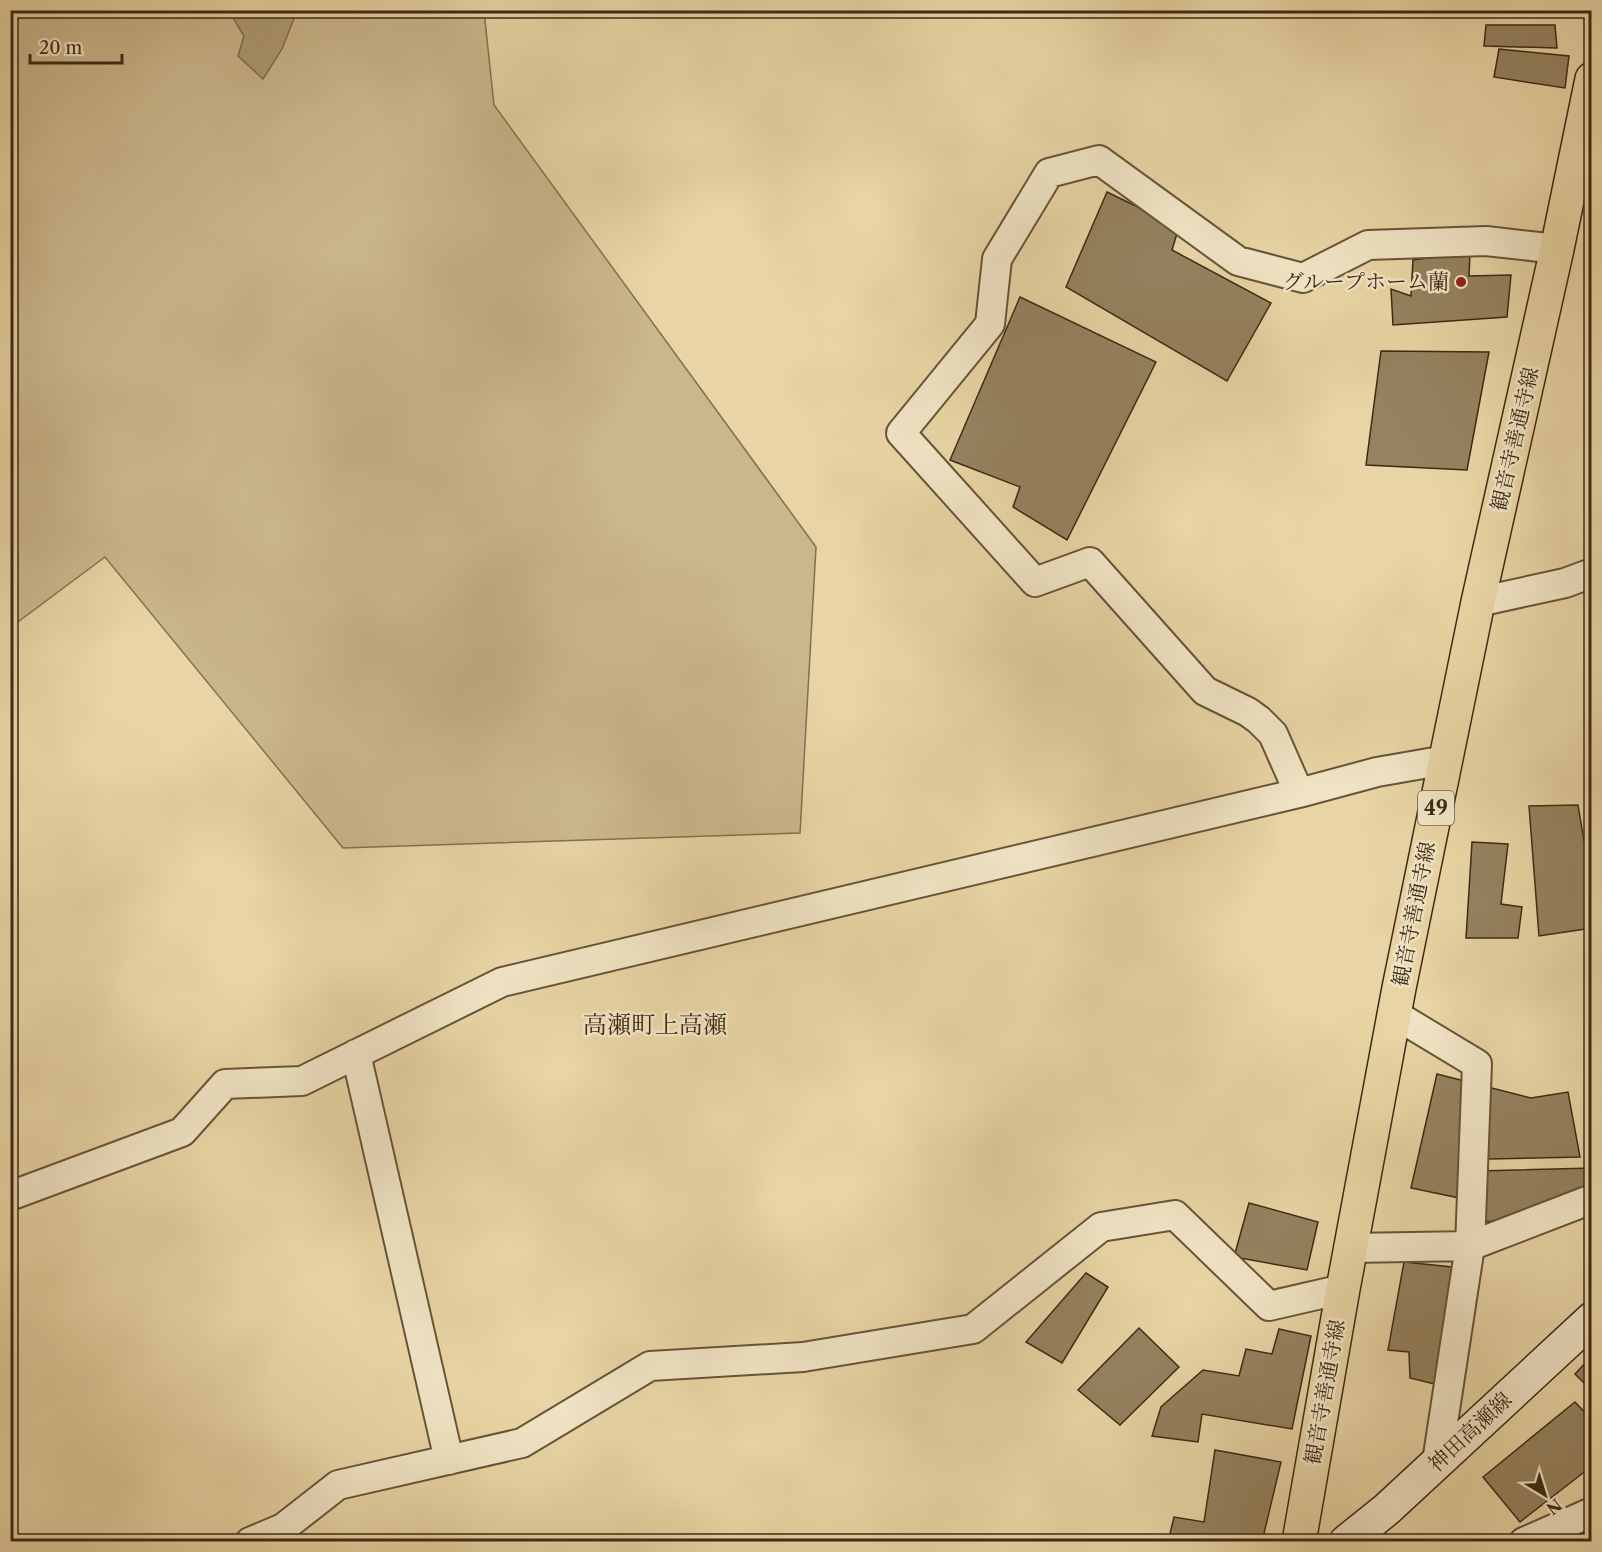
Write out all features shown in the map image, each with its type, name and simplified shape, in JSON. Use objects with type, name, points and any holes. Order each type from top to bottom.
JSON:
[{"type":"main road","name":"観音寺善通寺線","points":[[1299,1542],[1394,1014],[1478,602],[1557,249],[1582,171],[1592,79]]},
{"type":"main road","name":"神田高瀬線","points":[[1346,1542],[1387,1509],[1592,1319]]},
{"type":"street","points":[[1299,793],[1273,735],[1248,712],[1205,691],[1090,562],[1035,582],[901,433],[990,324],[997,259],[1049,172],[1099,159],[1238,261],[1303,278],[1368,245],[1486,242],[1557,249]]},
{"type":"street","points":[[1478,602],[1565,583],[1592,573]]},
{"type":"street","points":[[10,1196],[182,1132],[225,1084],[302,1081],[501,982],[1299,793],[1377,772],[1446,760]]},
{"type":"street","points":[[1394,1014],[1477,1064],[1470,1246],[1437,1462]]},
{"type":"street","points":[[356,1054],[449,1460]]},
{"type":"street","points":[[1351,1248],[1470,1246],[1592,1199]]},
{"type":"street","points":[[250,1542],[283,1528],[338,1485],[522,1443],[650,1366],[803,1357],[973,1329],[1101,1227],[1175,1215],[1269,1306],[1343,1289]]},
{"type":"street","points":[[1524,1542],[1592,1512]]},
{"type":"shaded area","points":[[11,11],[484,11],[494,105],[816,547],[800,833],[343,848],[105,557],[11,627]]},
{"type":"shaded area","points":[[229,11],[297,11],[282,49],[263,79],[238,56],[244,36]]},
{"type":"building","points":[[1486,25],[1555,25],[1557,48],[1484,46]]},
{"type":"building","points":[[1499,49],[1569,56],[1565,88],[1494,77]]},
{"type":"building","points":[[1107,192],[1179,227],[1172,250],[1271,303],[1227,381],[1066,287]]},
{"type":"building","name":"グループホーム蘭","points":[[1470,252],[1469,276],[1511,275],[1507,317],[1393,325],[1391,289],[1411,296],[1413,260]]},
{"type":"building","points":[[1020,297],[1156,362],[1067,540],[1013,507],[1020,487],[950,460]]},
{"type":"building","points":[[1381,351],[1489,352],[1467,470],[1366,465]]},
{"type":"building","points":[[1578,805],[1592,889],[1592,928],[1539,936],[1529,806]]},
{"type":"building","points":[[1472,842],[1508,844],[1501,904],[1522,907],[1518,938],[1466,938]]},
{"type":"building","points":[[1437,1074],[1531,1098],[1568,1092],[1580,1157],[1488,1159],[1477,1149],[1469,1200],[1411,1188]]},
{"type":"building","points":[[1592,1168],[1591,1214],[1483,1222],[1479,1171]]},
{"type":"building","points":[[1249,1203],[1318,1222],[1307,1270],[1234,1257]]},
{"type":"building","points":[[1404,1262],[1462,1268],[1447,1387],[1410,1378],[1409,1352],[1388,1350]]},
{"type":"building","points":[[1086,1273],[1108,1287],[1062,1363],[1026,1342]]},
{"type":"building","points":[[1139,1328],[1179,1367],[1120,1425],[1078,1390]]},
{"type":"building","points":[[1279,1329],[1311,1336],[1292,1429],[1202,1414],[1198,1442],[1152,1436],[1161,1407],[1203,1370],[1239,1376],[1246,1349],[1272,1354]]},
{"type":"building","points":[[1592,1356],[1592,1391],[1575,1374]]},
{"type":"building","points":[[1575,1402],[1592,1420],[1592,1466],[1520,1522],[1483,1477]]},
{"type":"building","points":[[1215,1450],[1281,1462],[1262,1542],[1168,1542],[1174,1517],[1204,1522]]},
{"type":"place","name":"グループホーム蘭","points":[[1461,282]]},
{"type":"district","name":"高瀬町上高瀬","points":[[655,1025]]}]
